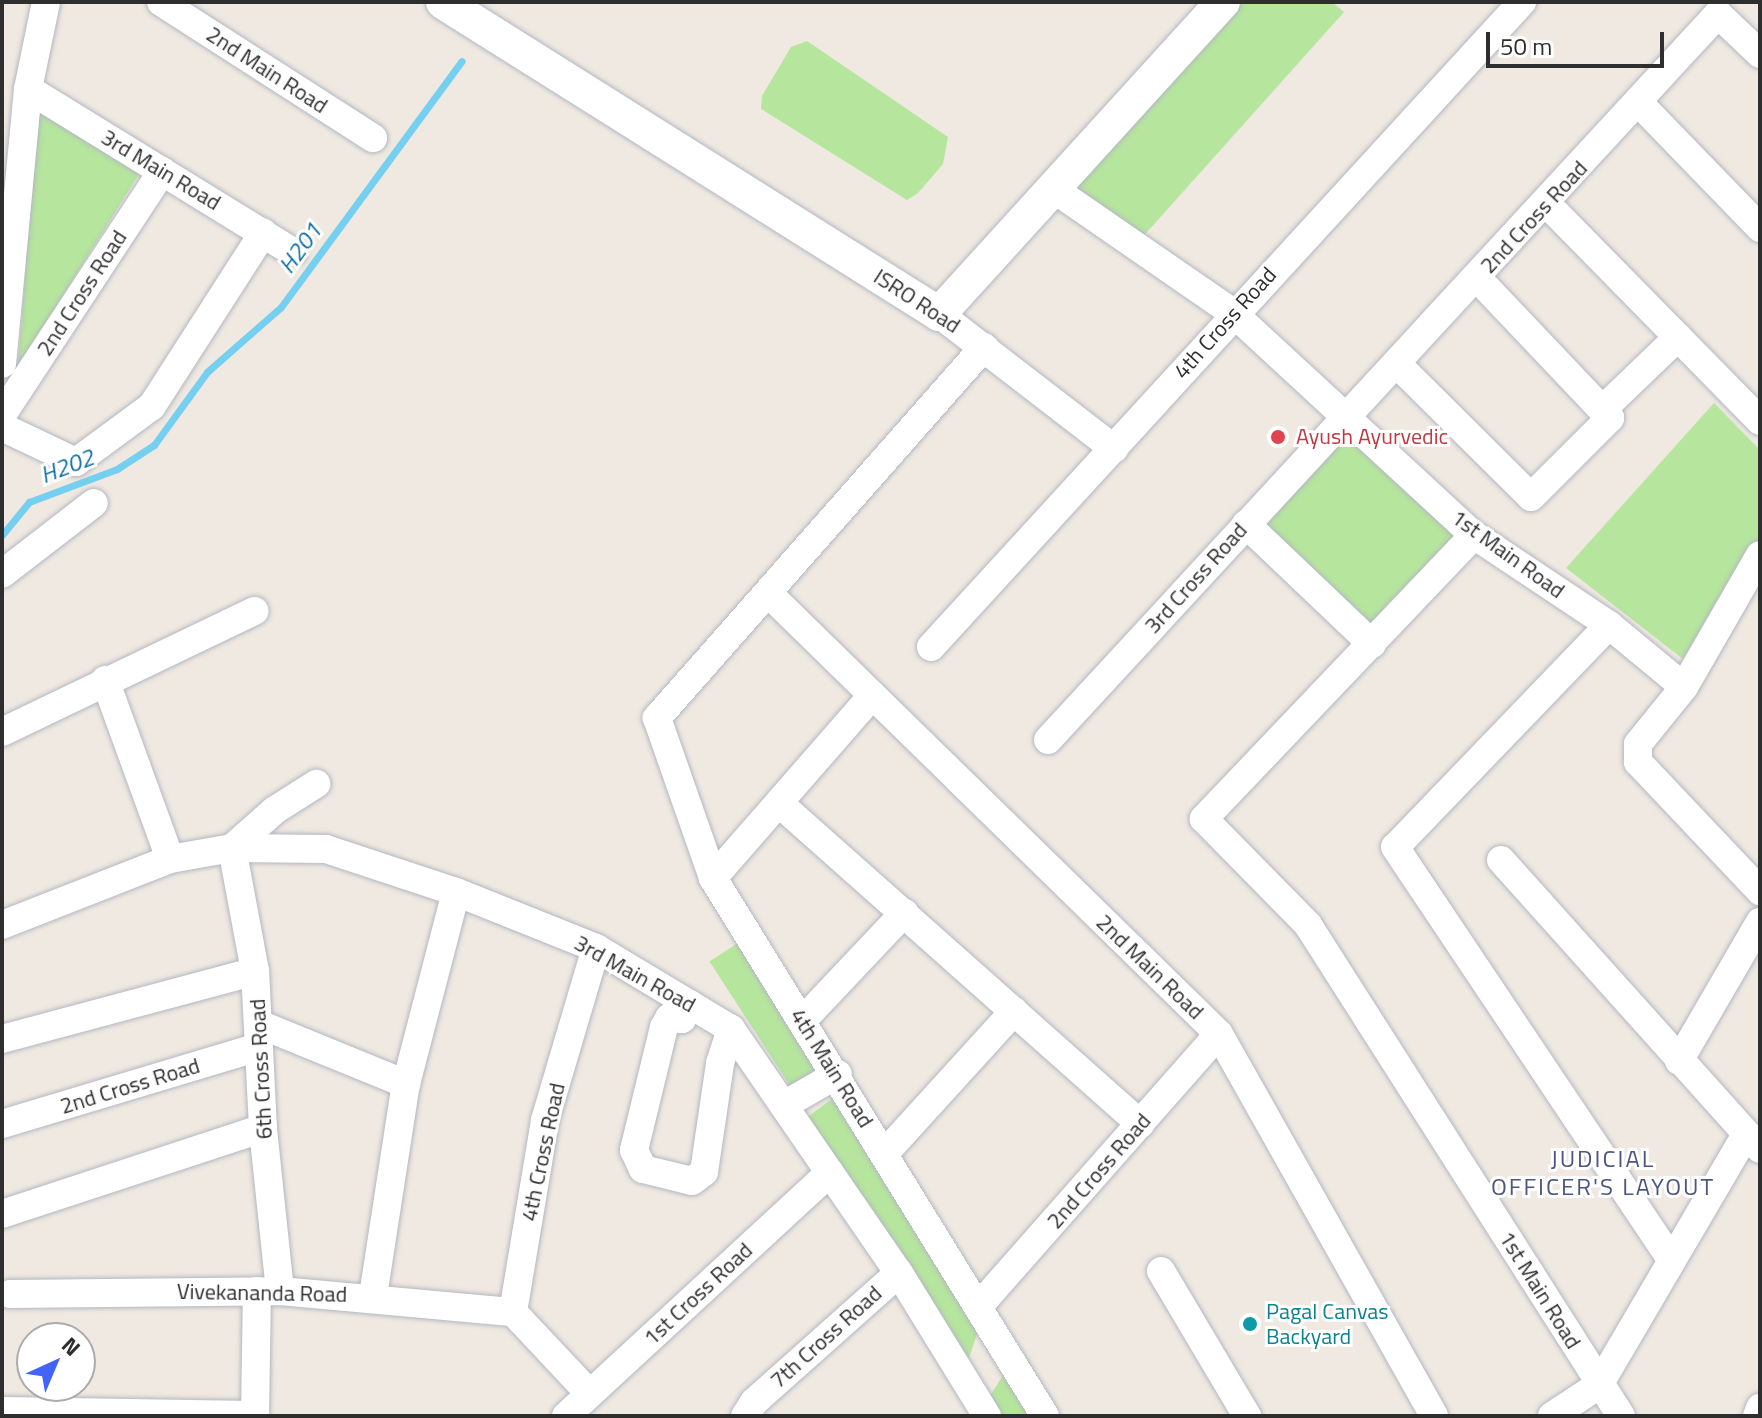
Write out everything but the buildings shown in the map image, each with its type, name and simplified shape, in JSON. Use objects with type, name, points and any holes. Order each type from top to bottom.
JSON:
[{"type":"street","points":[[2,364],[28,89],[46,2]]},
{"type":"street","name":"2nd Main Road","points":[[161,2],[373,138]]},
{"type":"street","name":"ISRO Road","points":[[443,2],[939,314],[984,347],[669,708]]},
{"type":"street","points":[[939,314],[1223,2]]},
{"type":"street","name":"4th Cross Road","points":[[931,647],[1114,449],[1233,313],[1522,2]]},
{"type":"street","name":"2nd Cross Road","points":[[1344,417],[1547,204],[1718,14],[1760,54]]},
{"type":"street","name":"3rd Main Road","points":[[28,89],[293,252]]},
{"type":"street","points":[[1639,103],[1760,228]]},
{"type":"street","name":"2nd Cross Road","points":[[2,415],[162,171]]},
{"type":"street","name":"1st Main Road","points":[[1052,188],[1233,313],[1474,535],[1609,625],[1684,687]]},
{"type":"street","points":[[1547,204],[1760,421]]},
{"type":"street","points":[[2,427],[76,462],[152,406],[263,233]]},
{"type":"street","points":[[1396,363],[1531,497],[1610,418],[1477,278]]},
{"type":"street","points":[[1603,409],[1678,337]]},
{"type":"street","points":[[984,347],[1114,449]]},
{"type":"street","name":"3rd Cross Road","points":[[1048,740],[1344,417]]},
{"type":"street","points":[[2,574],[94,503]]},
{"type":"street","points":[[1246,524],[1372,644],[1474,535]]},
{"type":"street","points":[[1760,555],[1684,687],[1638,744],[1638,762],[1760,891]]},
{"type":"street","name":"2nd Main Road","points":[[769,594],[1219,1034],[1434,1416]]},
{"type":"street","points":[[2,732],[254,611]]},
{"type":"street","points":[[1609,625],[1395,847],[1671,1260]]},
{"type":"street","name":"1st Main Road","points":[[1372,644],[1204,819],[1308,925],[1621,1416]]},
{"type":"street","points":[[105,680],[170,859]]},
{"type":"street","points":[[713,878],[871,697]]},
{"type":"street","name":"4th Main Road","points":[[669,708],[657,718],[713,878],[838,1074],[1045,1416]]},
{"type":"street","points":[[232,848],[316,784]]},
{"type":"street","points":[[780,804],[1140,1124]]},
{"type":"street","name":"3rd Main Road","points":[[2,925],[170,859],[232,848],[326,849],[456,892],[596,948],[728,1039],[784,1105],[899,1273],[978,1412]]},
{"type":"street","name":"6th Cross Road","points":[[232,848],[255,971],[263,1128],[269,1291],[255,1415]]},
{"type":"street","points":[[1501,860],[1753,1142],[1671,1260],[1599,1385],[1552,1416]]},
{"type":"street","points":[[373,1296],[406,1084],[456,892]]},
{"type":"street","points":[[802,1021],[904,913]]},
{"type":"street","points":[[1679,1061],[1760,922]]},
{"type":"street","name":"4th Cross Road","points":[[513,1312],[545,1120],[596,948]]},
{"type":"street","points":[[2,1039],[255,971]]},
{"type":"street","points":[[885,1153],[1014,1011]]},
{"type":"street","points":[[686,1012],[669,1018],[664,1027],[634,1150],[643,1169],[692,1181],[704,1172],[728,1039]]},
{"type":"street","name":"2nd Cross Road","points":[[978,1307],[1219,1034]]},
{"type":"street","points":[[258,1036],[406,1084]]},
{"type":"street","name":"2nd Cross Road","points":[[2,1124],[258,1036]]},
{"type":"street","points":[[784,1105],[838,1074]]},
{"type":"street","points":[[2,1214],[263,1128]]},
{"type":"street","name":"1st Cross Road","points":[[566,1416],[830,1172]]},
{"type":"street","points":[[1161,1271],[1247,1416]]},
{"type":"street","name":"7th Cross Road","points":[[749,1409],[899,1273]]},
{"type":"street","name":"Vivekananda Road","points":[[10,1294],[269,1291],[373,1296],[513,1312]]},
{"type":"street","points":[[513,1312],[590,1394]]},
{"type":"street","points":[[1757,1416],[1760,1408]]},
{"type":"street","points":[[2,1411],[255,1415]]},
{"type":"green space","points":[[1241,2],[1332,2],[1344,12],[1139,241],[1069,189]]},
{"type":"green space","points":[[807,41],[948,137],[943,164],[918,193],[907,200],[761,109],[762,96],[791,47]]},
{"type":"green space","points":[[38,106],[141,171],[18,367]]},
{"type":"green space","points":[[1714,403],[1760,450],[1760,538],[1683,659],[1566,568]]},
{"type":"green space","points":[[1346,427],[1464,537],[1372,635],[1255,525]]},
{"type":"green space","points":[[738,943],[821,1071],[793,1090],[709,962]]},
{"type":"green space","points":[[840,1093],[980,1325],[967,1364],[806,1118]]},
{"type":"green space","points":[[1007,1369],[1037,1416],[998,1416],[988,1399]]},
{"type":"waterway","name":"H201","points":[[2,535],[29,502],[117,469],[154,445],[207,372],[281,307],[462,61]]},
{"type":"place","name":"Ayush Ayurvedic","points":[[1278,437]]},
{"type":"place","name":"Pagal Canvas Backyard","points":[[1250,1324]]},
{"type":"district","name":"JUDICIAL OFFICER'S LAYOUT","points":[[1603,1173]]},
{"type":"water label","name":"H202","points":[[67,466]]}]
